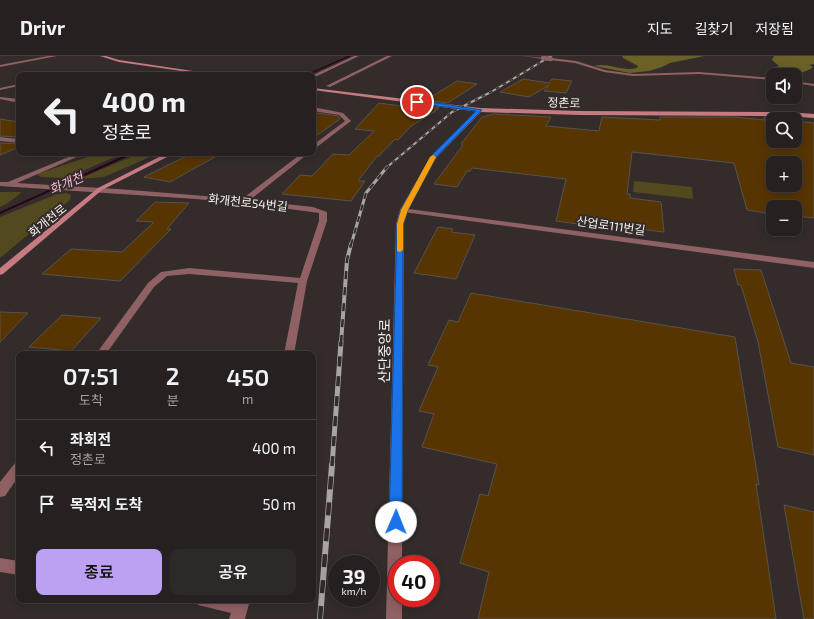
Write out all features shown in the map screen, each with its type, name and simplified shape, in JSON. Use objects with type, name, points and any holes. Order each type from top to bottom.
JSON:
[{"type":"main road","points":[[102,56],[119,61],[197,72]]},
{"type":"main road","name":"정촌로","points":[[316,88],[328,86]]},
{"type":"main road","name":"정촌로","points":[[316,89],[480,110],[580,113],[787,114],[814,116]]},
{"type":"main road","name":"화개천로","points":[[0,272],[100,189],[166,156]]},
{"type":"street","points":[[0,66],[54,56]]},
{"type":"street","points":[[316,76],[357,56]]},
{"type":"street","name":"정촌로","points":[[328,86],[390,56]]},
{"type":"street","points":[[524,56],[576,62],[604,71],[633,75],[699,73],[766,78]]},
{"type":"street","points":[[802,83],[814,85]]},
{"type":"street","points":[[0,89],[16,86]]},
{"type":"street","points":[[0,98],[16,101]]},
{"type":"street","points":[[316,110],[341,114],[348,121],[316,146]]},
{"type":"street","name":"산단중앙로","points":[[394,619],[400,224],[404,210],[433,157],[480,110]]},
{"type":"street","points":[[0,139],[16,141]]},
{"type":"street","points":[[8,184],[76,156]]},
{"type":"street","points":[[244,201],[302,156]]},
{"type":"street","name":"화개천로54번길","points":[[0,184],[100,189],[244,201],[313,209],[323,212],[323,221],[303,281],[290,351]]},
{"type":"street","name":"산업로111번길","points":[[404,210],[814,265]]},
{"type":"street","points":[[102,351],[150,285],[164,274],[189,271],[303,281]]},
{"type":"street","points":[[0,492],[16,470]]},
{"type":"street","points":[[0,565],[16,568]]},
{"type":"street","points":[[217,603],[240,608]]},
{"type":"shaded area","points":[[622,56],[704,56],[670,63],[649,71],[630,73],[594,66],[605,65],[626,69],[637,68],[638,66]]},
{"type":"shaded area","points":[[774,56],[814,56],[814,64],[809,65],[813,67],[802,73],[802,68],[774,68],[779,66],[772,60]]},
{"type":"shaded area","points":[[91,156],[118,156],[65,178],[41,177],[37,174]]},
{"type":"shaded area","points":[[133,156],[152,156],[104,177],[79,179]]},
{"type":"shaded area","points":[[634,181],[692,187],[693,199],[633,192]]},
{"type":"shaded area","points":[[0,192],[20,192],[21,193],[0,207]]},
{"type":"shaded area","points":[[66,193],[71,195],[70,200],[0,258],[0,217],[57,194]]},
{"type":"building","points":[[523,79],[549,83],[552,79],[572,81],[566,93],[544,91],[549,85],[529,97],[500,92]]},
{"type":"building","points":[[457,81],[477,84],[448,103],[426,100]]},
{"type":"building","points":[[379,103],[413,108],[417,105],[439,108],[411,126],[398,140],[395,139],[379,156],[377,156],[358,181],[365,181],[351,201],[282,194],[300,175],[312,176],[333,154],[349,155],[374,131],[355,129]]},
{"type":"building","points":[[318,113],[338,116],[340,119],[316,136],[316,114]]},
{"type":"building","points":[[494,114],[551,117],[546,126],[599,131],[602,117],[660,120],[660,117],[734,117],[765,120],[764,117],[766,117],[766,148],[802,148],[802,122],[814,123],[814,218],[802,217],[802,200],[766,200],[766,213],[747,210],[734,163],[632,152],[627,194],[630,194],[630,198],[661,202],[664,232],[629,228],[629,231],[556,221],[566,179],[472,168],[470,171],[467,171],[457,187],[434,184],[463,145],[461,144],[482,117]]},
{"type":"building","points":[[0,119],[16,122],[16,137],[0,136]]},
{"type":"building","points":[[0,143],[16,144],[16,148],[0,155]]},
{"type":"building","points":[[187,156],[217,156],[170,182],[144,177]]},
{"type":"building","points":[[155,202],[189,203],[167,229],[171,229],[120,281],[42,274],[71,249],[122,252],[154,222],[136,221]]},
{"type":"building","points":[[438,227],[453,229],[451,232],[475,235],[456,279],[414,273]]},
{"type":"building","points":[[734,269],[761,270],[791,363],[814,367],[814,455],[778,447],[758,342],[741,285],[738,285]]},
{"type":"building","points":[[471,293],[735,337],[759,485],[756,484],[776,619],[478,619],[489,572],[460,563],[480,494],[488,496],[497,464],[422,447],[434,414],[419,411],[438,367],[428,365],[449,320],[458,322]]},
{"type":"building","points":[[0,312],[28,313],[0,342]]},
{"type":"building","points":[[62,315],[101,318],[71,351],[29,347]]},
{"type":"building","points":[[784,505],[814,512],[814,619],[804,619]]},
{"type":"waterway","name":"화개천","points":[[313,72],[350,56]]},
{"type":"waterway","name":"화개천","points":[[0,213],[126,156]]},
{"type":"railway","points":[[387,167],[452,112],[491,92],[551,56]]},
{"type":"railway","points":[[351,245],[366,193],[387,167]]},
{"type":"railway","points":[[341,343],[347,260],[351,244]]},
{"type":"railway","points":[[332,466],[341,342]]},
{"type":"railway","points":[[320,619],[332,465]]},
{"type":"slow traffic","points":[[400,250],[400,224],[404,210],[433,157]]},
{"type":"route","points":[[396,522],[400,224],[404,210],[433,157],[480,110],[417,102]]}]
